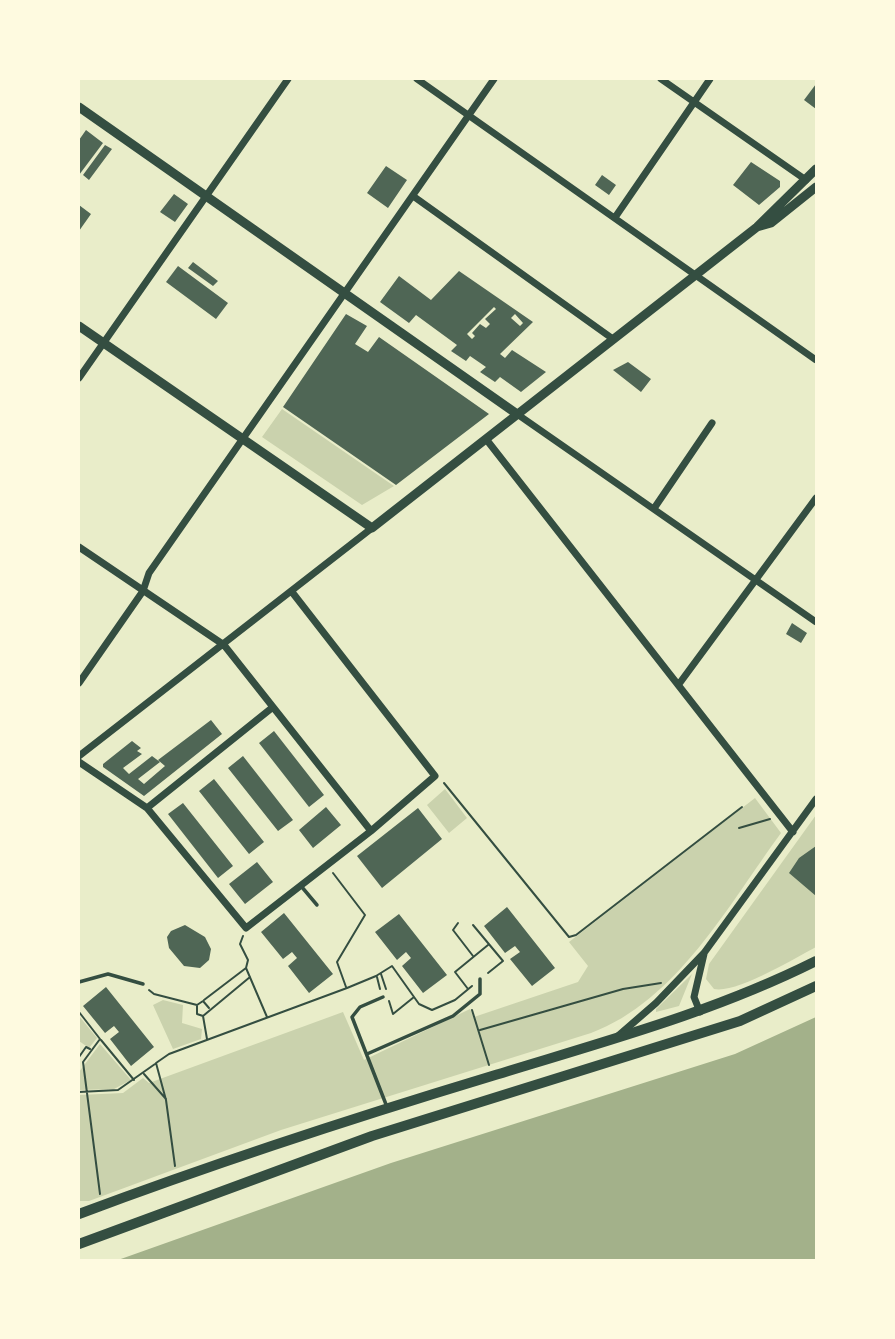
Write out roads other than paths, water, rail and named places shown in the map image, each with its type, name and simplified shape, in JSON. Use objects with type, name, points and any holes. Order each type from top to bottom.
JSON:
[{"type":"main road","points":[[79,1214],[177,1177],[388,1108],[700,1012],[755,991],[816,961]]},
{"type":"main road","points":[[79,1244],[372,1136],[740,1021],[816,986]]},
{"type":"street","points":[[79,378],[288,79]]},
{"type":"street","points":[[417,79],[616,216],[816,360]]},
{"type":"street","points":[[79,682],[143,591],[149,573],[495,79]]},
{"type":"street","points":[[661,79],[806,180]]},
{"type":"street","points":[[616,216],[710,79]]},
{"type":"street","points":[[79,107],[816,622]]},
{"type":"street","points":[[79,756],[757,227],[816,169]]},
{"type":"street","points":[[757,227],[771,223],[816,187]]},
{"type":"street","points":[[413,196],[613,339]]},
{"type":"street","points":[[79,326],[241,441],[372,528]]},
{"type":"street","points":[[655,507],[712,423]]},
{"type":"street","points":[[485,439],[793,832]]},
{"type":"street","points":[[679,684],[816,498]]},
{"type":"street","points":[[79,547],[224,645],[371,831]]},
{"type":"street","points":[[79,762],[147,808],[246,928],[371,831],[435,776],[292,592]]},
{"type":"street","points":[[147,808],[273,707]]},
{"type":"street","points":[[612,1040],[678,981],[704,953],[816,799]]},
{"type":"street","points":[[700,1012],[694,997],[704,953]]},
{"type":"lane","points":[[301,886],[317,905]]},
{"type":"lane","points":[[79,982],[108,974],[143,984]]},
{"type":"lane","points":[[367,1054],[470,1005],[480,994],[480,979]]},
{"type":"lane","points":[[383,997],[360,1007],[352,1017],[388,1108]]}]
